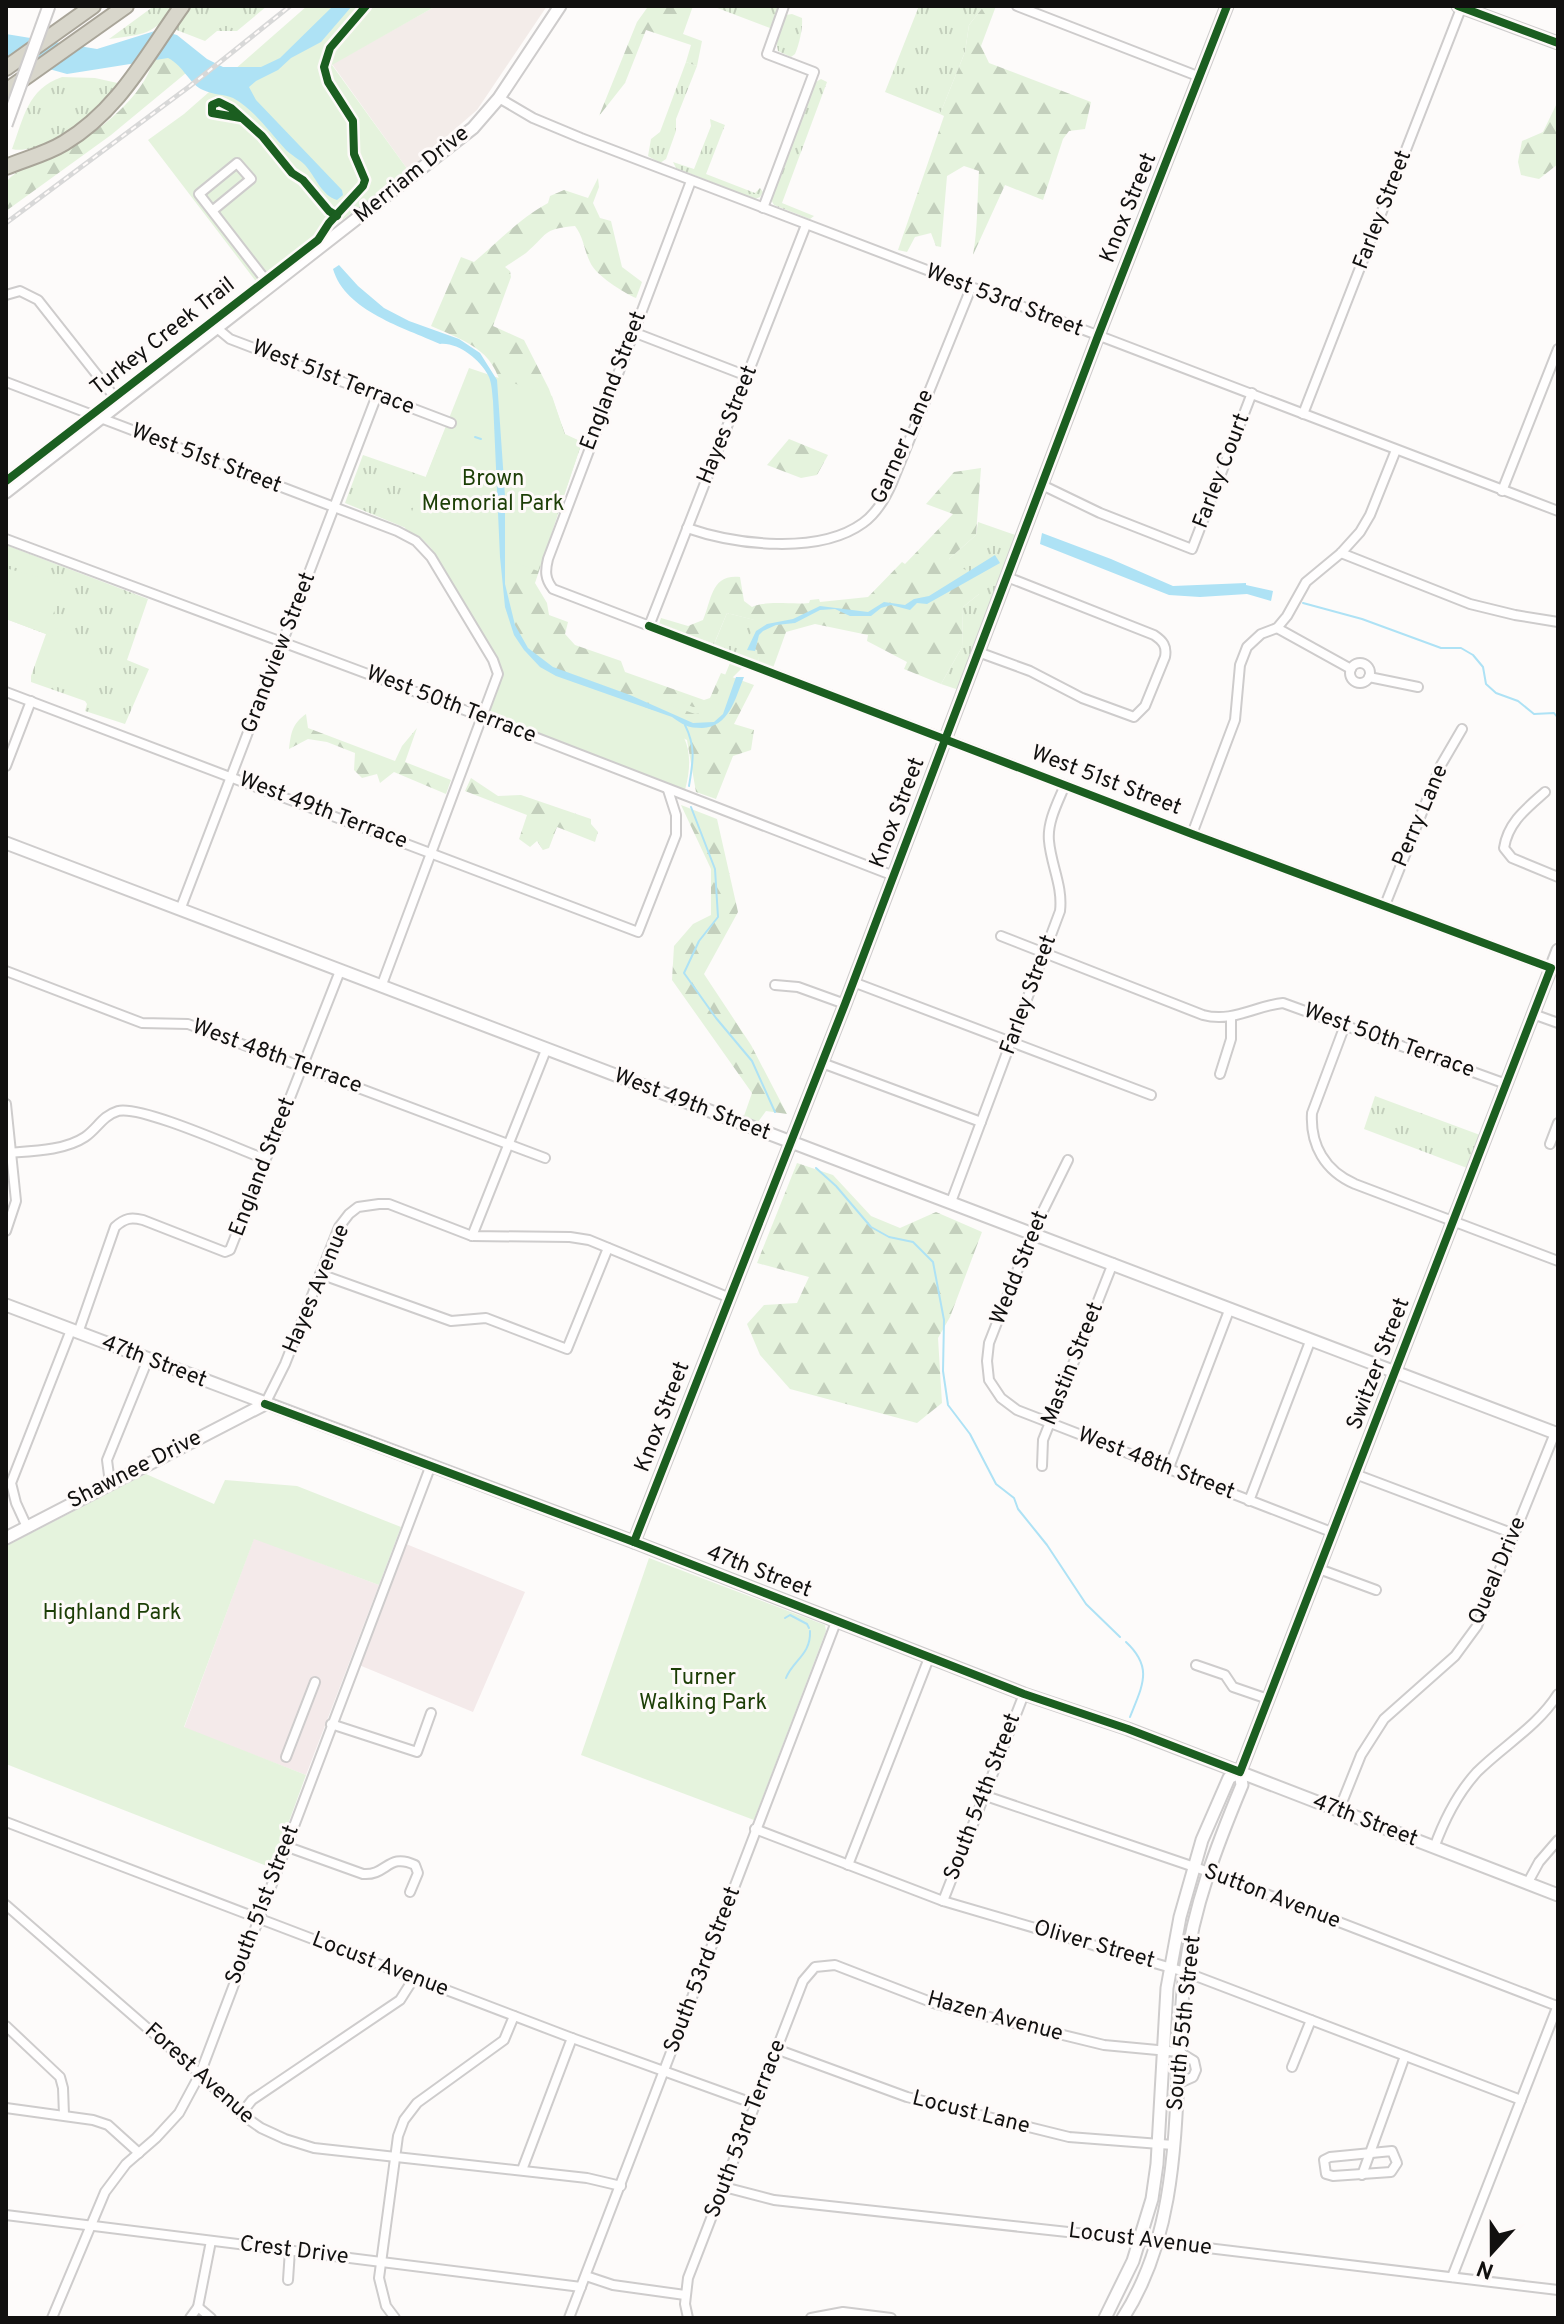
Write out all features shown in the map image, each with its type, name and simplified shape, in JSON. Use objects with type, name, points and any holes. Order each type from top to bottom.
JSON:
[{"type":"highway","points":[[6,68],[93,6]]},
{"type":"highway","points":[[6,91],[126,6]]},
{"type":"highway","points":[[6,167],[61,145],[105,113],[124,91],[182,6]]},
{"type":"highway","points":[[6,152],[14,158],[25,159]]},
{"type":"street","points":[[6,125],[49,6]]},
{"type":"street","name":"Merriam Drive","points":[[6,492],[451,148],[499,98],[560,6]]},
{"type":"street","points":[[763,208],[814,72],[767,54],[784,6]]},
{"type":"street","points":[[1017,6],[1200,77]]},
{"type":"street","name":"Knox Street","points":[[634,1542],[845,1004],[1098,336],[1227,6]]},
{"type":"street","points":[[1460,6],[1558,43]]},
{"type":"street","name":"Farley Street","points":[[1303,414],[1460,6]]},
{"type":"street","name":"West 53rd Street","points":[[499,98],[561,130],[691,181],[1558,511]]},
{"type":"street","points":[[212,211],[251,179],[237,163],[199,194],[212,211],[272,285]]},
{"type":"street","name":"England Street","points":[[548,582],[545,570],[552,547],[691,181]]},
{"type":"street","name":"Hayes Street","points":[[649,626],[806,225]]},
{"type":"street","name":"Garner Lane","points":[[687,528],[739,542],[783,543],[837,537],[864,522],[885,498],[892,483],[971,288]]},
{"type":"street","points":[[6,295],[20,291],[38,300],[120,404]]},
{"type":"street","name":"West 51st Terrace","points":[[218,329],[230,339],[451,423]]},
{"type":"street","points":[[633,332],[747,376]]},
{"type":"street","points":[[1502,491],[1558,349]]},
{"type":"street","name":"West 51st Street","points":[[6,382],[406,535],[431,557],[493,660],[498,674],[483,717]]},
{"type":"street","name":"Farley Court","points":[[1042,485],[1110,517],[1192,549],[1252,393]]},
{"type":"street","name":"Grandview Street","points":[[180,910],[377,395]]},
{"type":"street","points":[[1192,834],[1235,720],[1240,665],[1244,654],[1261,634],[1277,628],[1304,585],[1341,553],[1366,523],[1396,450]]},
{"type":"street","name":"West 50th Terrace","points":[[6,539],[483,717],[894,876]]},
{"type":"street","points":[[1341,553],[1470,604],[1558,622]]},
{"type":"street","points":[[978,652],[1030,671],[1082,698],[1134,717],[1142,711],[1165,657],[1163,641],[1007,577]]},
{"type":"street","name":"West 51st Street","points":[[548,582],[563,595],[1551,968]]},
{"type":"street","points":[[1277,628],[1351,669]]},
{"type":"street","points":[[1355,664],[1364,664],[1369,668],[1369,677],[1358,682],[1352,679],[1351,669],[1355,664]]},
{"type":"street","points":[[1369,677],[1418,687]]},
{"type":"street","name":"West 49th Terrace","points":[[6,692],[638,932],[676,835],[676,815],[668,790]]},
{"type":"street","points":[[6,766],[31,701]]},
{"type":"street","points":[[381,987],[483,717]]},
{"type":"street","name":"Perry Lane","points":[[1385,905],[1441,765],[1462,729]]},
{"type":"street","name":"Farley Street","points":[[951,1202],[1061,901],[1048,840],[1049,827],[1065,785]]},
{"type":"street","points":[[1545,792],[1512,825],[1504,848],[1508,855],[1558,877]]},
{"type":"street","name":"West 49th Street","points":[[6,843],[1556,1433]]},
{"type":"street","points":[[1001,936],[1203,1015],[1231,1018],[1231,1039],[1220,1074]]},
{"type":"street","name":"Switzer Street","points":[[1240,1772],[1558,950]]},
{"type":"street","name":"West 48th Terrace","points":[[6,971],[142,1023],[188,1024],[545,1158]]},
{"type":"street","name":"England Street","points":[[74,1331],[115,1227],[123,1220],[132,1217],[225,1252],[230,1250],[340,971]]},
{"type":"street","points":[[853,982],[1151,1095]]},
{"type":"street","points":[[775,985],[798,987],[845,1004]]},
{"type":"street","name":"West 50th Terrace","points":[[1231,1018],[1270,1004],[1283,1003],[1506,1084]]},
{"type":"street","points":[[1533,1014],[1558,1023]]},
{"type":"street","points":[[1345,1025],[1312,1113],[1311,1128],[1327,1165],[1344,1180],[1558,1261]]},
{"type":"street","points":[[546,1050],[472,1236],[570,1237],[608,1248],[730,1298]]},
{"type":"street","points":[[822,1063],[981,1122]]},
{"type":"street","points":[[6,1104],[16,1201],[6,1231]]},
{"type":"street","points":[[9,1152],[72,1144],[89,1134],[101,1119],[124,1110],[148,1115],[265,1159]]},
{"type":"street","points":[[1550,1144],[1558,1123]]},
{"type":"street","name":"Wedd Street","points":[[989,1380],[989,1343],[1032,1233],[1068,1160]]},
{"type":"street","name":"Hayes Avenue","points":[[265,1404],[285,1364],[339,1227],[349,1214],[369,1204],[389,1204],[472,1236]]},
{"type":"street","points":[[320,1274],[451,1321],[486,1318],[567,1349],[608,1248]]},
{"type":"street","name":"Mastin Street","points":[[1042,1466],[1043,1440],[1049,1422],[1113,1263]]},
{"type":"street","name":"47th Street","points":[[6,1305],[1558,1895]]},
{"type":"street","points":[[1168,1470],[1230,1308]]},
{"type":"street","points":[[27,1527],[11,1483],[74,1331]]},
{"type":"street","points":[[1249,1501],[1311,1339]]},
{"type":"street","points":[[110,1483],[107,1460],[148,1359]]},
{"type":"street","name":"West 48th Street","points":[[989,1380],[1008,1404],[1168,1470],[1334,1533]]},
{"type":"street","points":[[233,1420],[240,1401],[237,1393]]},
{"type":"street","name":"Shawnee Drive","points":[[6,1538],[265,1404]]},
{"type":"street","name":"Queal Drive","points":[[1339,1810],[1367,1744],[1384,1719],[1455,1656],[1477,1626],[1556,1433]]},
{"type":"street","name":"South 51st Street","points":[[52,2318],[89,2225],[114,2177],[179,2113],[200,2074],[431,1465]]},
{"type":"street","points":[[1355,1474],[1514,1534]]},
{"type":"street","points":[[6,1507],[16,1503]]},
{"type":"street","points":[[1319,1569],[1376,1590]]},
{"type":"street","name":"South 53rd Street","points":[[569,2318],[836,1622]]},
{"type":"street","points":[[848,1865],[929,1658]]},
{"type":"street","points":[[1196,1665],[1225,1675],[1233,1687],[1268,1699]]},
{"type":"street","points":[[286,1757],[315,1682]]},
{"type":"street","name":"South 54th Street","points":[[943,1901],[1024,1694]]},
{"type":"street","points":[[1434,1848],[1445,1817],[1476,1773],[1533,1726],[1558,1694]]},
{"type":"street","points":[[331,1724],[417,1752],[431,1713]]},
{"type":"street","name":"South 55th Street","points":[[1105,2318],[1133,2261],[1152,2199],[1170,1966],[1193,1867],[1229,1778],[1240,1772],[1242,1785],[1209,1872],[1185,1972],[1169,2194],[1151,2260],[1123,2318]]},
{"type":"street","name":"Sutton Avenue","points":[[983,1795],[1209,1872],[1558,2005]]},
{"type":"street","name":"Locust Avenue","points":[[6,1822],[572,2038],[755,2104]]},
{"type":"street","name":"Oliver Street","points":[[755,1829],[943,1901],[1170,1966],[1521,2100]]},
{"type":"street","points":[[1527,1884],[1539,1862],[1558,1840]]},
{"type":"street","points":[[285,1846],[363,1874],[372,1875],[391,1862],[406,1861],[415,1865],[418,1873],[410,1892]]},
{"type":"street","name":"Forest Avenue","points":[[6,1905],[200,2074],[241,2114],[273,2134],[314,2148],[587,2178],[621,2186]]},
{"type":"street","name":"Hazen Avenue","points":[[815,1967],[835,1965],[936,2004],[1104,2045],[1179,2052]]},
{"type":"street","name":"South 53rd Terrace","points":[[685,2295],[688,2278],[776,2049],[803,1981],[815,1967]]},
{"type":"street","points":[[241,2114],[252,2100],[400,2000],[414,1978]]},
{"type":"street","points":[[1452,2277],[1558,2005]]},
{"type":"street","points":[[395,2318],[380,2291],[380,2262],[394,2156],[401,2127],[417,2103],[504,2040],[514,2016]]},
{"type":"street","points":[[1292,2067],[1311,2020]]},
{"type":"street","points":[[6,2026],[60,2077],[64,2115]]},
{"type":"street","points":[[522,2170],[572,2038]]},
{"type":"street","name":"Locust Lane","points":[[776,2049],[907,2097],[1028,2128],[1077,2139],[1173,2145]]},
{"type":"street","points":[[1177,2084],[1186,2082],[1196,2070],[1194,2061],[1179,2052]]},
{"type":"street","points":[[1362,2175],[1405,2056]]},
{"type":"street","points":[[6,2108],[64,2115],[108,2125],[139,2153]]},
{"type":"street","points":[[1392,2151],[1397,2163],[1391,2172],[1326,2174],[1324,2160],[1369,2153],[1392,2151]]},
{"type":"street","name":"Locust Avenue","points":[[724,2187],[774,2200],[1558,2290]]},
{"type":"street","name":"Crest Drive","points":[[6,2215],[581,2287]]},
{"type":"street","points":[[190,2318],[198,2307],[211,2241]]},
{"type":"street","points":[[288,2280],[290,2250]]},
{"type":"street","points":[[586,2276],[613,2285],[685,2295],[688,2318]]},
{"type":"street","points":[[198,2307],[211,2318]]},
{"type":"street","points":[[811,2318],[843,2312],[891,2318]]},
{"type":"shaded area","points":[[436,6],[547,6],[477,110],[408,170],[332,64]]},
{"type":"shaded area","points":[[254,1538],[379,1585],[306,1775],[184,1728]]},
{"type":"shaded area","points":[[406,1544],[525,1592],[473,1712],[359,1665]]},
{"type":"green space","points":[[154,6],[174,6],[160,23],[147,32],[109,39]]},
{"type":"green space","points":[[191,6],[267,6],[237,31],[217,31],[205,41],[174,29]]},
{"type":"green space","points":[[307,6],[436,6],[332,65],[408,170],[258,284],[148,140],[184,114]]},
{"type":"green space","points":[[693,6],[683,34],[702,41],[697,66],[686,62],[691,45],[646,30],[625,83],[599,116],[637,22],[647,8]]},
{"type":"green space","points":[[712,6],[779,6],[770,28]]},
{"type":"green space","points":[[919,6],[984,6],[969,25],[965,52],[940,114],[885,92]]},
{"type":"green space","points":[[984,6],[996,6],[981,46],[989,63],[1091,102],[1085,129],[1069,131],[1063,139],[1043,200],[1005,185],[973,255],[979,171],[964,166],[947,176],[941,247],[936,246],[931,233],[915,237],[907,252],[898,250],[944,116],[940,114],[965,52],[969,25]]},
{"type":"green space","points":[[786,15],[802,18],[802,22],[798,46],[791,57],[778,51],[776,40]]},
{"type":"green space","points":[[168,57],[181,64],[186,73],[111,135],[6,211],[6,182],[11,177],[97,130],[135,93],[145,80],[151,67],[147,66],[153,59]]},
{"type":"green space","points":[[686,62],[697,66],[676,119],[676,131],[666,159],[660,163],[648,156],[651,139],[660,132]]},
{"type":"green space","points":[[62,77],[95,78],[122,84],[87,117],[56,138],[25,149],[12,149],[34,97],[50,82]]},
{"type":"green space","points":[[821,79],[827,82],[782,203],[814,216],[810,219],[774,205],[770,198],[814,83]]},
{"type":"green space","points":[[1558,101],[1558,164],[1539,179],[1521,175],[1518,162],[1522,141],[1543,132]]},
{"type":"green space","points":[[710,119],[725,125],[706,174],[755,193],[760,188],[763,192],[760,197],[755,199],[676,168],[673,162],[694,169],[711,126]]},
{"type":"green space","points":[[598,178],[599,187],[593,203],[600,218],[611,221],[622,267],[642,282],[636,298],[617,288],[593,267],[575,226],[564,227],[546,234],[505,267],[511,277],[493,326],[524,340],[549,389],[565,434],[582,442],[535,583],[547,603],[549,615],[568,622],[565,634],[575,645],[621,661],[625,672],[704,700],[710,698],[721,673],[754,685],[734,724],[754,730],[751,750],[733,756],[716,799],[696,792],[687,740],[559,677],[526,652],[503,606],[500,579],[504,400],[501,383],[489,360],[480,351],[431,326],[461,257],[474,262],[518,223],[548,203],[550,196],[564,190],[588,198]]},
{"type":"green space","name":"Brown Memorial Park","points":[[469,368],[552,396],[565,435],[582,442],[538,571],[511,561],[503,605],[526,652],[558,676],[662,713],[669,697],[693,707],[705,707],[716,697],[730,663],[743,667],[729,681],[722,700],[712,712],[695,714],[670,705],[666,715],[681,731],[688,749],[689,769],[685,790],[494,717],[490,711],[500,680],[499,661],[431,548],[405,529]]},
{"type":"green space","points":[[444,432],[418,533],[345,503],[363,455],[426,477]]},
{"type":"green space","points":[[789,439],[828,455],[817,475],[801,478],[767,465]]},
{"type":"green space","points":[[981,468],[976,535],[949,559],[982,581],[979,594],[963,607],[962,647],[941,684],[904,669],[907,662],[867,641],[868,635],[815,624],[786,632],[773,668],[759,663],[757,650],[747,646],[754,620],[727,613],[714,644],[659,624],[661,618],[688,626],[703,620],[714,590],[730,577],[740,577],[744,601],[752,607],[868,597],[953,514],[926,504],[954,472]]},
{"type":"green space","points":[[978,522],[1018,536],[959,690],[941,684],[962,647],[963,607],[979,594],[949,559],[976,535]]},
{"type":"green space","points":[[6,545],[148,599],[127,660],[149,669],[125,724],[85,711],[85,701],[31,682],[46,634],[6,619]]},
{"type":"green space","points":[[9,569],[64,584],[46,634],[6,619],[6,577]]},
{"type":"green space","points":[[727,613],[755,620],[759,663],[772,670],[713,647]]},
{"type":"green space","points":[[56,628],[79,641],[90,654],[90,671],[83,696],[37,680],[35,674]]},
{"type":"green space","points":[[306,714],[308,728],[395,761],[402,746],[417,728],[405,762],[451,780],[446,794],[394,772],[380,783],[377,774],[362,778],[354,770],[355,753],[327,742],[308,739],[289,749],[293,729]]},
{"type":"green space","points":[[471,778],[498,796],[521,795],[591,819],[598,832],[595,842],[557,827],[549,848],[543,850],[537,841],[530,847],[519,839],[527,815],[465,791]]},
{"type":"green space","points":[[681,805],[717,819],[738,912],[704,974],[751,1045],[787,1114],[766,1111],[758,1122],[744,1116],[752,1093],[672,980],[674,946],[693,924],[711,915],[711,869]]},
{"type":"green space","points":[[1375,1096],[1480,1135],[1467,1168],[1364,1129]]},
{"type":"green space","points":[[797,1163],[833,1175],[871,1216],[900,1228],[936,1212],[982,1232],[950,1317],[938,1338],[942,1403],[917,1423],[790,1389],[760,1355],[747,1324],[764,1305],[797,1303],[809,1277],[757,1263]]},
{"type":"green space","name":"Highland Park","points":[[146,1474],[214,1504],[225,1480],[297,1486],[401,1527],[379,1585],[254,1539],[184,1727],[306,1775],[272,1868],[6,1764],[6,1546]]},
{"type":"green space","name":"Turner Walking Park","points":[[649,1558],[825,1625],[826,1631],[754,1820],[581,1755]]},
{"type":"water","points":[[333,6],[352,6],[321,42],[249,87],[256,100],[342,190],[343,195],[337,200],[327,194],[305,165],[286,150],[248,109],[233,98],[198,87],[168,58],[67,74],[6,57],[6,34],[97,49],[158,30],[177,35],[207,59],[223,67],[261,67],[280,58]]},
{"type":"water","points":[[339,265],[384,308],[409,321],[459,339],[480,353],[497,380],[505,496],[505,584],[515,625],[528,648],[553,667],[630,695],[693,723],[714,722],[723,714],[736,677],[744,677],[734,703],[719,723],[702,728],[686,726],[672,717],[556,676],[540,667],[524,650],[514,635],[505,607],[493,401],[488,375],[474,358],[461,349],[440,344],[363,307],[340,284],[333,269]]},
{"type":"water","points":[[1042,533],[1173,586],[1246,583],[1273,591],[1271,601],[1247,594],[1169,595],[1040,544]]},
{"type":"water","points":[[995,555],[1000,563],[927,604],[917,603],[910,610],[891,605],[871,616],[850,616],[835,609],[820,610],[795,623],[776,625],[763,631],[755,651],[747,650],[756,631],[767,624],[793,619],[820,606],[868,612],[884,602],[905,605],[914,599],[929,596]]},
{"type":"waterway","points":[[475,437],[481,439]]},
{"type":"waterway","points":[[1303,603],[1362,619],[1441,648],[1461,648],[1473,655],[1483,667],[1486,684],[1496,693],[1518,701],[1534,714],[1554,713],[1558,718]]},
{"type":"waterway","points":[[685,725],[693,755],[689,786]]},
{"type":"waterway","points":[[691,807],[715,869],[718,917],[699,941],[684,973],[752,1061],[775,1112]]},
{"type":"waterway","points":[[816,1168],[871,1227],[889,1237],[913,1242],[933,1262],[944,1320],[943,1371],[948,1405],[970,1434],[996,1484],[1014,1498],[1018,1509],[1047,1545],[1086,1604],[1120,1637]]},
{"type":"waterway","points":[[785,1618],[790,1615],[809,1628]]},
{"type":"waterway","points":[[786,1678],[805,1652],[810,1631]]},
{"type":"waterway","points":[[1126,1642],[1135,1651],[1143,1669],[1141,1687],[1130,1717]]},
{"type":"railway","points":[[6,223],[190,86],[290,6]]},
{"type":"cycle path","name":"Turkey Creek Trail","points":[[6,481],[318,240],[329,223],[363,186],[365,180],[354,154],[353,121],[328,82],[324,67],[330,48],[366,6]]},
{"type":"cycle path","points":[[634,1542],[845,1004],[1098,336],[1227,6]]},
{"type":"cycle path","points":[[1458,6],[1558,43]]},
{"type":"cycle path","points":[[241,118],[212,113],[212,105],[219,102],[231,108],[262,136],[292,173],[303,180],[337,216]]},
{"type":"cycle path","points":[[265,1404],[634,1542],[1024,1694],[1128,1729],[1240,1772],[1551,968],[649,626]]}]
